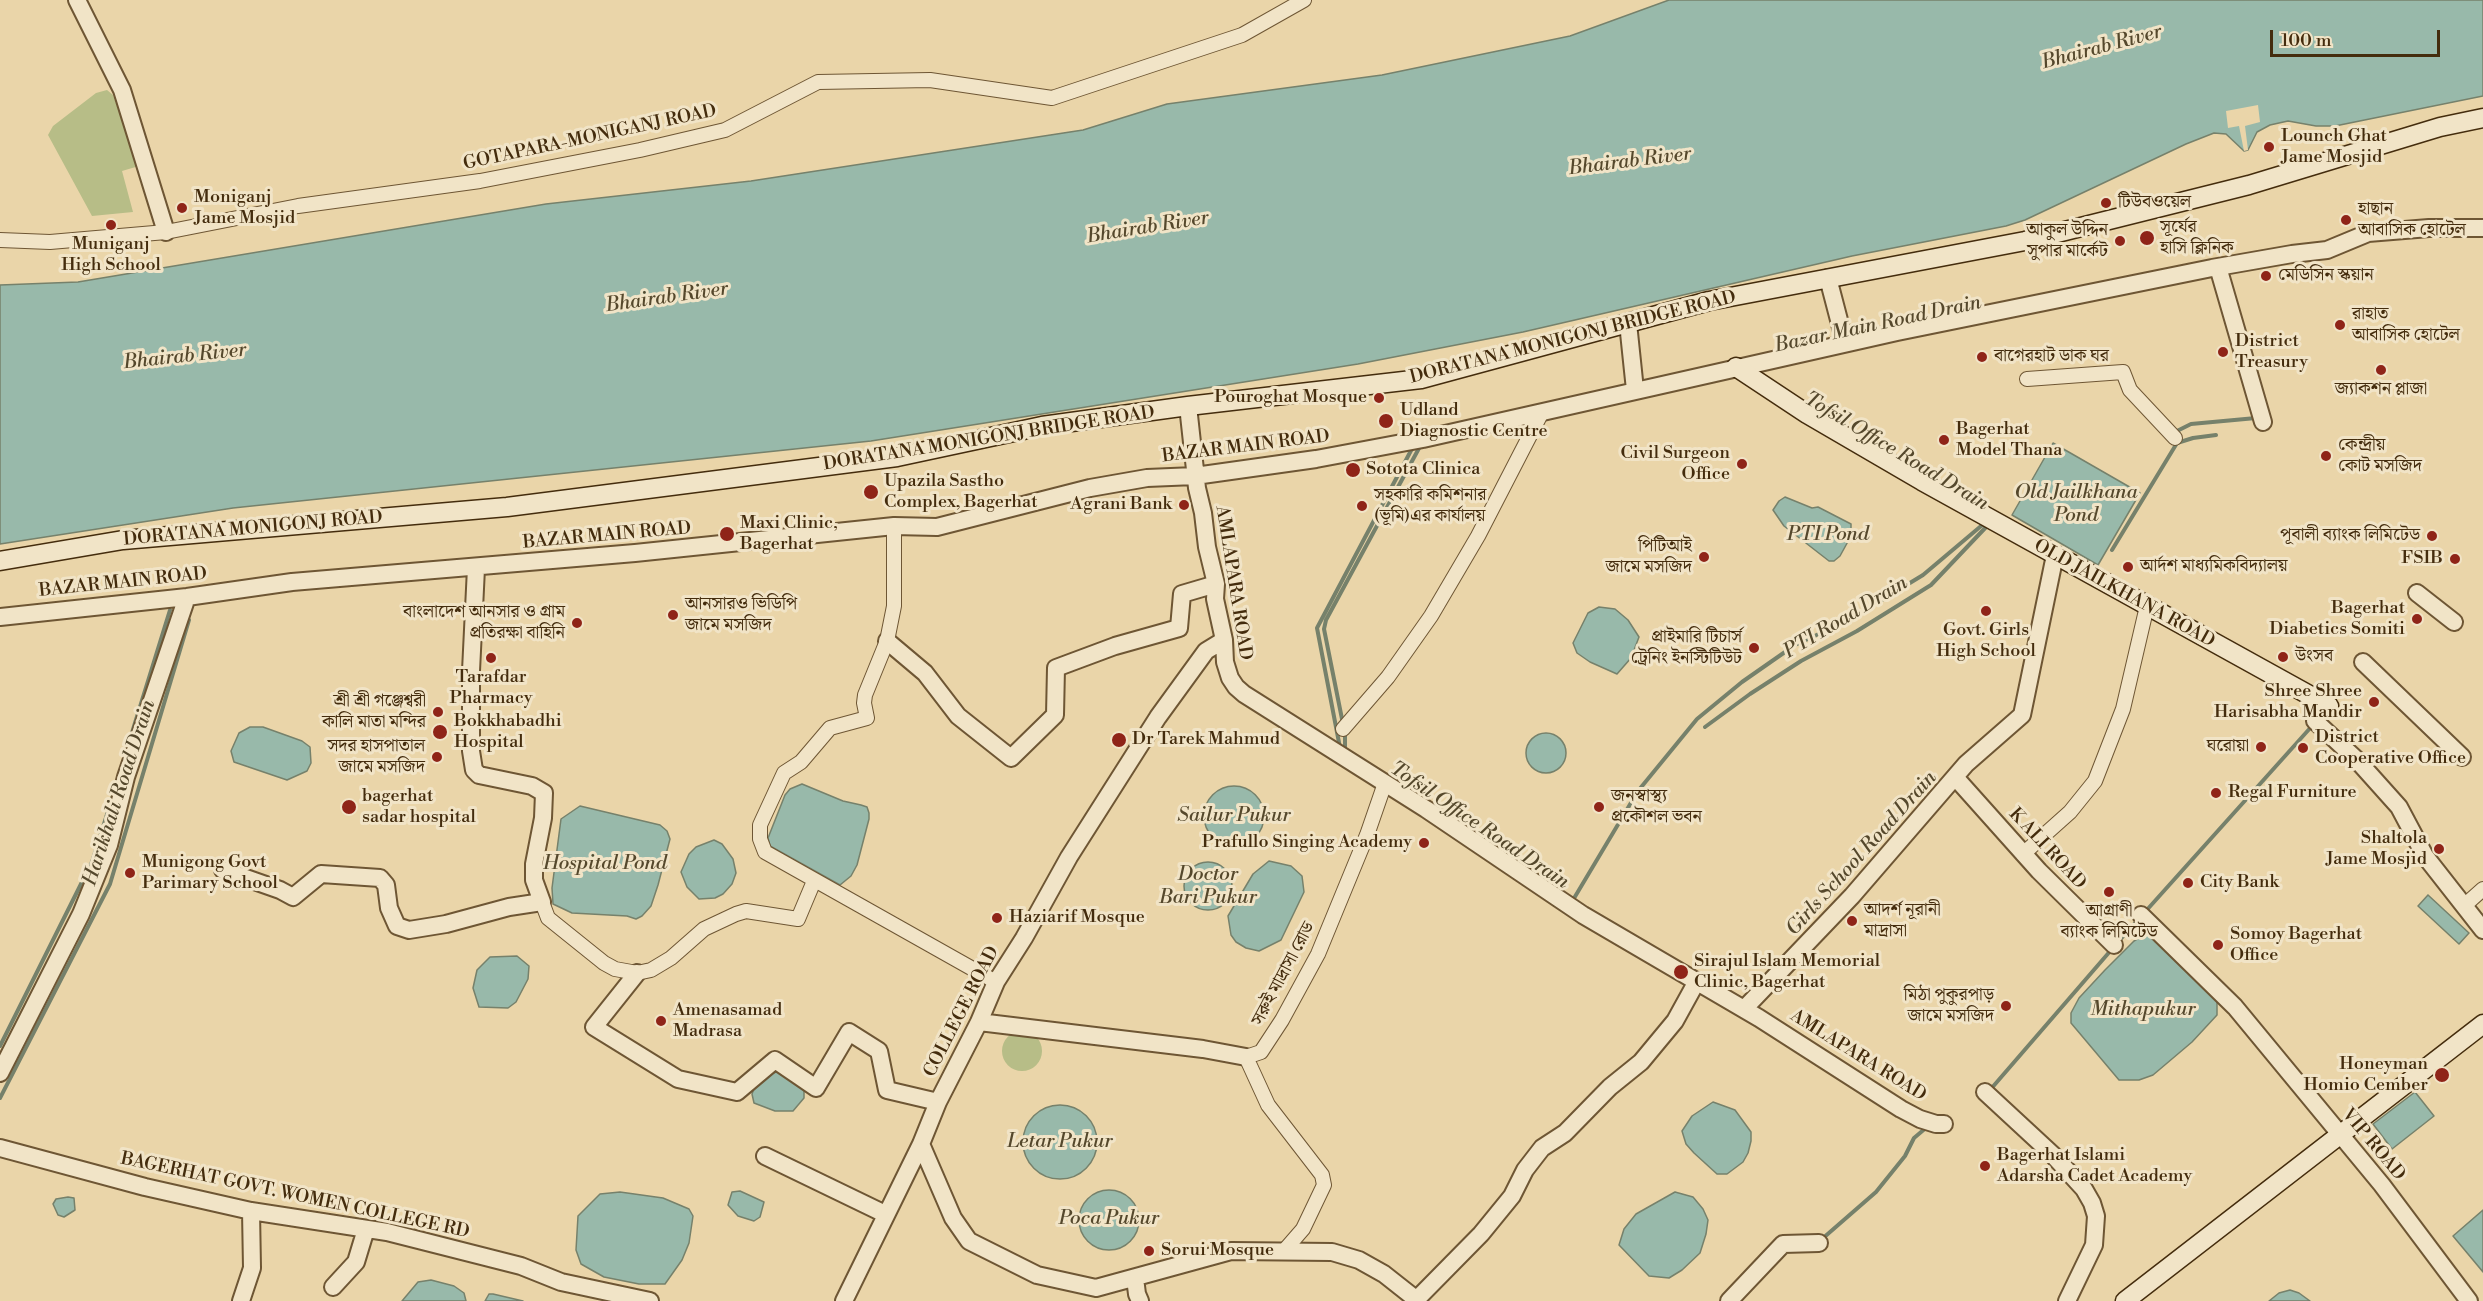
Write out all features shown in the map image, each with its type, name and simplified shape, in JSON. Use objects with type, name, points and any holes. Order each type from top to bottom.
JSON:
[{"type":"main road","name":"DORATANA MONIGONJ BRIDGE ROAD","points":[[507,507],[897,457],[1041,426],[1188,406],[1421,379],[1708,301],[2025,241],[2249,185],[2440,127],[2483,118]]},
{"type":"main road","name":"OLD JAILKHANA ROAD","points":[[1736,367],[1807,414],[2055,555],[2329,706]]},
{"type":"main road","name":"DORATANA MONIGONJ ROAD","points":[[0,561],[123,540],[507,507]]},
{"type":"main road","points":[[2125,1301],[2483,1024]]},
{"type":"street","points":[[76,0],[122,90],[165,232]]},
{"type":"street","name":"GOTAPARA-MONIGANJ ROAD","points":[[0,240],[50,242],[107,239],[165,232],[298,206],[480,181],[640,150],[725,130],[818,82],[930,80],[1052,98],[1242,35],[1304,0]]},
{"type":"street","name":"BAZAR MAIN ROAD","points":[[0,617],[187,597],[292,582],[476,568],[894,526],[937,527],[1090,488],[1147,478],[1195,476],[1316,459],[1424,439],[1845,343],[2218,267],[2327,250],[2368,233],[2429,228],[2483,228]]},
{"type":"street","points":[[2218,267],[2263,422]]},
{"type":"street","points":[[1828,278],[1845,343]]},
{"type":"street","points":[[1628,322],[1635,390]]},
{"type":"street","points":[[2027,379],[2122,372],[2130,390],[2175,438]]},
{"type":"street","name":"AMLAPARA ROAD","points":[[1188,406],[1195,476],[1216,584],[1215,599],[1224,640],[1225,662],[1230,678],[1244,694],[1385,783],[1570,907],[1744,1009],[1901,1109],[1920,1119],[1944,1124]]},
{"type":"street","points":[[1343,729],[1388,677],[1431,616],[1479,536],[1542,412]]},
{"type":"street","points":[[894,526],[894,606],[886,641],[864,703],[867,718],[830,728],[801,762],[784,773],[760,825],[760,839],[765,852],[996,982]]},
{"type":"street","points":[[1744,1009],[1852,896],[1955,777],[1984,747],[2022,715],[2055,555]]},
{"type":"street","points":[[476,568],[471,671],[471,751],[474,770],[479,775],[532,786],[544,793],[543,819],[534,864],[534,880],[548,918],[604,963],[615,969],[637,973],[651,970],[671,958],[704,929],[736,914],[746,911],[798,919],[814,881]]},
{"type":"street","points":[[886,641],[925,673],[958,716],[1011,758],[1055,715],[1056,668],[1115,646],[1179,628],[1182,594],[1216,584]]},
{"type":"street","points":[[2417,593],[2454,622]]},
{"type":"street","points":[[0,1073],[81,914],[109,845],[126,777],[187,597]]},
{"type":"street","points":[[2023,854],[2070,812],[2094,781],[2122,709],[2147,606]]},
{"type":"street","name":"COLLEGE ROAD","points":[[844,1301],[921,1144],[938,1102],[979,1022],[996,982],[1024,938],[1069,857],[1158,717],[1206,651],[1224,640]]},
{"type":"street","points":[[2363,662],[2462,757]]},
{"type":"street","points":[[2315,721],[2356,759],[2399,807],[2425,856],[2483,930]]},
{"type":"street","name":"K ALI ROAD","points":[[1955,777],[2023,854],[2114,945]]},
{"type":"street","name":"সরুই মাদ্রাসা রোড","points":[[1246,1057],[1261,1052],[1282,1020],[1318,954],[1367,835],[1385,783]]},
{"type":"street","points":[[223,870],[280,890],[293,897],[321,874],[380,878],[386,885],[389,908],[397,926],[409,930],[446,924],[509,907],[542,902]]},
{"type":"street","points":[[2465,905],[2483,889]]},
{"type":"street","name":"VIP ROAD","points":[[2141,915],[2235,1007],[2382,1185],[2469,1301]]},
{"type":"street","points":[[637,973],[594,1027],[678,1079],[737,1092],[775,1060],[816,1088],[849,1032],[879,1051],[887,1090],[938,1102]]},
{"type":"street","points":[[921,1144],[953,1218],[969,1241],[1037,1275],[1096,1288],[1231,1251],[1332,1252],[1359,1260],[1384,1274],[1417,1301],[1481,1234],[1512,1196],[1525,1170],[1542,1148],[1565,1133],[1610,1087],[1641,1062],[1674,1021],[1697,981]]},
{"type":"street","points":[[979,1022],[1203,1049],[1246,1057],[1268,1105],[1322,1175],[1324,1185],[1303,1229],[1283,1252]]},
{"type":"street","points":[[1985,1092],[2052,1154],[2084,1189],[2092,1203],[2096,1216],[2094,1245],[2067,1301]]},
{"type":"street","name":"BAGERHAT GOVT. WOMEN COLLEGE RD","points":[[0,1148],[145,1187],[251,1211],[398,1234],[521,1266],[561,1282],[650,1301]]},
{"type":"street","points":[[765,1155],[885,1214]]},
{"type":"street","points":[[242,1301],[252,1268],[251,1211]]},
{"type":"street","points":[[333,1287],[356,1262],[366,1229]]},
{"type":"street","points":[[1729,1301],[1783,1244],[1819,1243]]},
{"type":"street","points":[[1135,1278],[1140,1301]]},
{"type":"green space","points":[[107,90],[113,95],[139,166],[122,171],[133,212],[92,216],[48,135],[53,126],[96,93]]},
{"type":"green space","points":[[1022,1031],[1030,1032],[1036,1037],[1041,1043],[1041,1059],[1036,1065],[1030,1070],[1022,1071],[1014,1070],[1008,1065],[1003,1059],[1002,1051],[1003,1043],[1008,1037],[1014,1032]]},
{"type":"water","name":"Bhairab River","points":[[1669,0],[2483,0],[2483,96],[2335,126],[2316,126],[2288,121],[2270,125],[2257,132],[2248,150],[2244,151],[2226,134],[2214,133],[2025,220],[2006,226],[1852,256],[1523,332],[1358,364],[871,441],[233,508],[0,544],[0,285],[78,282],[546,204],[751,181],[1083,130],[1167,104],[1382,75],[1570,36]]},
{"type":"water","name":"Old Jailkhana Pond","points":[[2053,443],[2140,493],[2098,565],[2012,515]]},
{"type":"water","name":"PTI Pond","points":[[1785,497],[1812,508],[1818,507],[1851,524],[1851,536],[1840,556],[1834,561],[1829,561],[1784,526],[1773,510]]},
{"type":"water","points":[[1599,607],[1615,609],[1628,620],[1639,637],[1631,658],[1617,674],[1590,662],[1577,653],[1573,643],[1588,613]]},
{"type":"water","points":[[250,727],[263,727],[302,741],[310,747],[311,763],[307,771],[287,780],[234,762],[231,751],[239,733]]},
{"type":"water","points":[[1546,733],[1560,739],[1566,753],[1560,767],[1546,773],[1532,767],[1526,753],[1532,739]]},
{"type":"water","points":[[802,784],[843,801],[867,807],[869,819],[857,865],[851,876],[840,885],[770,846],[768,838],[785,795],[790,789]]},
{"type":"water","name":"Sailur Pukur","points":[[1228,786],[1240,786],[1256,794],[1262,804],[1264,816],[1262,828],[1256,838],[1240,846],[1228,846],[1212,838],[1204,822],[1204,810],[1212,794]]},
{"type":"water","name":"Hospital Pond","points":[[580,806],[660,825],[667,831],[670,839],[658,885],[651,906],[642,916],[636,919],[627,916],[572,913],[553,904],[552,888],[561,819]]},
{"type":"water","points":[[714,840],[722,844],[733,859],[736,873],[732,884],[723,894],[715,898],[699,899],[687,887],[681,872],[689,854],[696,847]]},
{"type":"water","points":[[1269,861],[1291,866],[1302,876],[1304,892],[1281,940],[1259,951],[1246,948],[1236,942],[1231,935],[1228,916],[1253,874]]},
{"type":"water","name":"Doctor Bari Pukur","points":[[1208,862],[1225,869],[1232,886],[1225,903],[1208,910],[1191,903],[1184,886],[1191,869]]},
{"type":"water","points":[[2428,895],[2469,933],[2459,944],[2418,906]]},
{"type":"water","name":"Mithapukur","points":[[2145,934],[2151,936],[2217,1001],[2217,1015],[2192,1042],[2153,1075],[2139,1080],[2119,1080],[2071,1023],[2071,1013],[2079,998],[2105,970],[2134,941]]},
{"type":"water","points":[[517,956],[529,966],[528,979],[516,1002],[508,1008],[479,1007],[473,988],[477,970],[490,957]]},
{"type":"water","points":[[777,1072],[788,1074],[804,1089],[804,1098],[793,1111],[775,1111],[754,1103],[752,1094],[755,1086],[768,1074]]},
{"type":"water","points":[[2415,1092],[2434,1116],[2392,1149],[2373,1124]]},
{"type":"water","points":[[1713,1102],[1735,1110],[1751,1132],[1748,1153],[1743,1162],[1727,1174],[1717,1174],[1694,1153],[1686,1144],[1682,1131],[1692,1116]]},
{"type":"water","name":"Letar Pukur","points":[[1053,1105],[1067,1105],[1081,1111],[1091,1121],[1097,1135],[1097,1149],[1091,1163],[1081,1173],[1067,1179],[1053,1179],[1039,1173],[1029,1163],[1023,1149],[1023,1135],[1029,1121],[1039,1111]]},
{"type":"water","name":"Poca Pukur","points":[[1109,1190],[1130,1199],[1139,1220],[1130,1241],[1109,1250],[1088,1241],[1079,1220],[1088,1199]]},
{"type":"water","points":[[740,1191],[764,1202],[760,1217],[754,1221],[738,1216],[728,1205],[732,1192]]},
{"type":"water","points":[[620,1192],[663,1198],[689,1209],[693,1216],[689,1243],[682,1260],[665,1284],[639,1284],[604,1277],[581,1264],[576,1250],[578,1216],[600,1194]]},
{"type":"water","points":[[1675,1192],[1693,1197],[1703,1209],[1708,1220],[1706,1234],[1700,1253],[1682,1270],[1669,1278],[1649,1276],[1619,1245],[1624,1229],[1636,1214]]},
{"type":"water","points":[[74,1198],[75,1210],[64,1217],[58,1215],[53,1204],[56,1199]]},
{"type":"water","points":[[2483,1210],[2483,1272],[2453,1236]]},
{"type":"water","points":[[431,1280],[454,1286],[464,1293],[466,1301],[402,1301],[418,1282]]},
{"type":"water","points":[[2290,1290],[2310,1301],[2269,1301],[2279,1293]]},
{"type":"water","points":[[489,1294],[493,1294],[523,1301],[485,1301]]},
{"type":"pier","points":[[2258,105],[2260,122],[2245,126],[2248,150],[2244,151],[2239,126],[2228,128],[2226,111]]},
{"type":"waterway","name":"Tofsil Office Road Drain","points":[[1736,370],[1823,426],[1987,521],[1923,575],[1849,620],[1795,645],[1742,682],[1697,719],[1638,791],[1570,905],[1387,781],[1341,753],[1317,628],[1415,443],[1736,370]]},
{"type":"waterway","points":[[2173,433],[2191,424],[2256,418]]},
{"type":"waterway","points":[[2112,550],[2177,443],[2216,435]]},
{"type":"waterway","points":[[1424,439],[1326,620],[1324,629],[1345,734],[1345,758],[1244,693],[1230,677],[1225,662],[1224,641],[1216,599],[1217,584],[1207,546],[1202,486],[1192,477],[1310,460],[1424,439]]},
{"type":"waterway","name":"PTI Road Drain","points":[[1705,727],[1801,661],[1857,631],[1931,585],[1988,525]]},
{"type":"waterway","name":"Harikhali Road Drain","points":[[130,739],[170,610]]},
{"type":"waterway","name":"Harikhali Road Drain","points":[[0,1098],[110,884],[189,620]]},
{"type":"waterway","points":[[2145,912],[2312,726]]},
{"type":"waterway","name":"Harikhali Road Drain","points":[[0,1046],[92,862],[114,792]]},
{"type":"waterway","points":[[2117,943],[2138,920]]},
{"type":"waterway","points":[[1990,1090],[2112,949]]},
{"type":"waterway","points":[[1822,1239],[1876,1192],[1905,1156],[1914,1138],[1927,1127]]},
{"type":"place","name":"Lounch Ghat Jame Mosjid","points":[[2269,147]]},
{"type":"place","name":"টিউবওয়েল","points":[[2106,203]]},
{"type":"place","name":"Moniganj Jame Mosjid","points":[[182,208]]},
{"type":"place","name":"হাছান আবাসিক হোটেল","points":[[2346,220]]},
{"type":"place","name":"Muniganj High School","points":[[111,225]]},
{"type":"place","name":"সূর্যের হাসি ক্লিনিক","points":[[2147,238]]},
{"type":"place","name":"আকুল উদ্দিন সুপার মার্কেট","points":[[2120,241]]},
{"type":"place","name":"মেডিসিন স্কয়ান","points":[[2266,276]]},
{"type":"place","name":"রাহাত আবাসিক হোটেল","points":[[2340,325]]},
{"type":"place","name":"District Treasury","points":[[2223,352]]},
{"type":"place","name":"বাগেরহাট ডাক ঘর","points":[[1982,357]]},
{"type":"place","name":"জ্যাকশন প্লাজা","points":[[2381,370]]},
{"type":"place","name":"Pouroghat Mosque","points":[[1379,398]]},
{"type":"place","name":"Udland Diagnostic Centre","points":[[1386,421]]},
{"type":"place","name":"Bagerhat Model Thana","points":[[1944,440]]},
{"type":"place","name":"কেন্দ্রীয় কোট মসজিদ","points":[[2326,456]]},
{"type":"place","name":"Civil Surgeon Office","points":[[1742,464]]},
{"type":"place","name":"Sotota Clinica","points":[[1353,470]]},
{"type":"place","name":"Upazila Sastho Complex, Bagerhat","points":[[871,492]]},
{"type":"place","name":"Agrani Bank","points":[[1184,505]]},
{"type":"place","name":"সহকারি কমিশনার (ভূমি)এর কার্যালয়","points":[[1362,506]]},
{"type":"place","name":"Maxi Clinic, Bagerhat","points":[[727,534]]},
{"type":"place","name":"পূবালী ব্যাংক লিমিটেড","points":[[2432,536]]},
{"type":"place","name":"পিটিআই জামে মসজিদ","points":[[1704,557]]},
{"type":"place","name":"FSIB","points":[[2455,559]]},
{"type":"place","name":"আর্দশ মাধ্যমিকবিদ্যালয়","points":[[2128,567]]},
{"type":"place","name":"Govt. Girls High School","points":[[1986,611]]},
{"type":"place","name":"আনসারও ভিডিপি জামে মসজিদ","points":[[673,615]]},
{"type":"place","name":"Bagerhat Diabetics Somiti","points":[[2417,619]]},
{"type":"place","name":"বাংলাদেশ আনসার ও গ্রাম প্রতিরক্ষা বাহিনি","points":[[577,623]]},
{"type":"place","name":"প্রাইমারি টিচার্স ট্রেনিং ইনস্টিটিউট","points":[[1754,648]]},
{"type":"place","name":"উংসব","points":[[2283,657]]},
{"type":"place","name":"Tarafdar Pharmacy","points":[[491,658]]},
{"type":"place","name":"Shree Shree Harisabha Mandir","points":[[2374,702]]},
{"type":"place","name":"শ্রী শ্রী গঞ্জেশ্বরী কালি মাতা মন্দির","points":[[438,712]]},
{"type":"place","name":"Bokkhabadhi Hospital","points":[[440,732]]},
{"type":"place","name":"Dr Tarek Mahmud","points":[[1119,740]]},
{"type":"place","name":"ঘরোয়া","points":[[2261,747]]},
{"type":"place","name":"District Cooperative Office","points":[[2303,748]]},
{"type":"place","name":"সদর হাসপাতাল জামে মসজিদ","points":[[437,757]]},
{"type":"place","name":"Regal Furniture","points":[[2216,793]]},
{"type":"place","name":"bagerhat sadar hospital","points":[[349,807]]},
{"type":"place","name":"জনস্বাস্থ্য প্রকৌশল ভবন","points":[[1599,807]]},
{"type":"place","name":"Prafullo Singing Academy","points":[[1424,843]]},
{"type":"place","name":"Shaltola Jame Mosjid","points":[[2439,849]]},
{"type":"place","name":"Munigong Govt Parimary School","points":[[130,873]]},
{"type":"place","name":"City Bank","points":[[2188,883]]},
{"type":"place","name":"আগ্রাণী ব্যাংক লিমিটেড","points":[[2109,892]]},
{"type":"place","name":"Haziarif Mosque","points":[[997,918]]},
{"type":"place","name":"আদর্শ নূরানী মাদ্রাসা","points":[[1852,921]]},
{"type":"place","name":"Somoy Bagerhat Office","points":[[2218,945]]},
{"type":"place","name":"Sirajul Islam Memorial Clinic, Bagerhat","points":[[1681,972]]},
{"type":"place","name":"মিঠা পুকুরপাড় জামে মসজিদ","points":[[2006,1006]]},
{"type":"place","name":"Amenasamad Madrasa","points":[[661,1021]]},
{"type":"place","name":"Honeyman Homio Cember","points":[[2442,1075]]},
{"type":"place","name":"Bagerhat Islami Adarsha Cadet Academy","points":[[1985,1166]]},
{"type":"place","name":"Sorui Mosque","points":[[1149,1251]]},
{"type":"water label","name":"Bazar Main Road Drain","points":[[1878,325]]},
{"type":"water label","name":"Girls School Road Drain","points":[[1862,854]]}]
